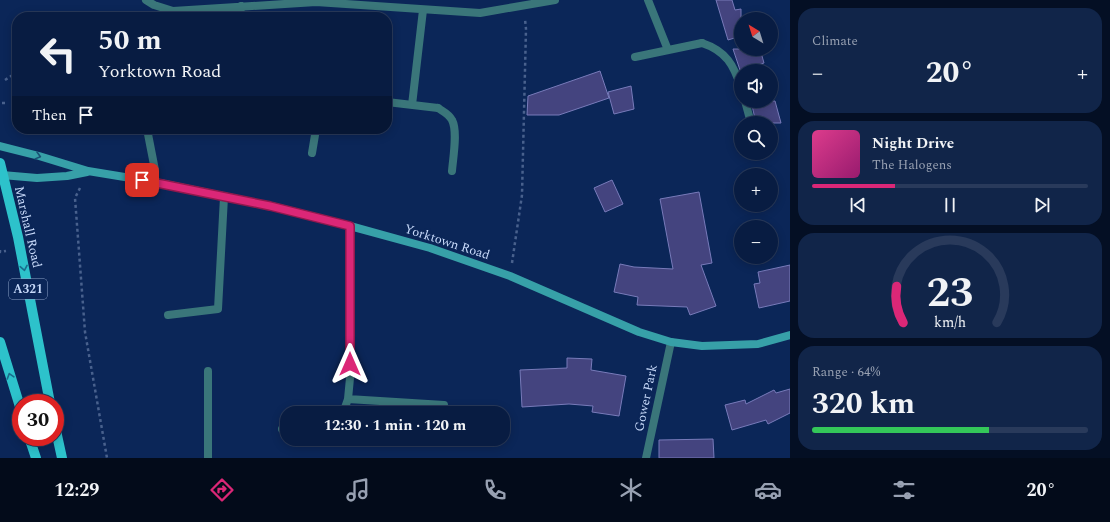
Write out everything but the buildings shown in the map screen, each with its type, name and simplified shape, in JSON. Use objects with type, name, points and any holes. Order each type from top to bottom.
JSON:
[{"type":"main road","name":"A321","points":[[0,163],[1,175]]},
{"type":"main road","name":"Marshall Road","points":[[1,175],[18,237],[48,394]]},
{"type":"main road","points":[[0,342],[16,394]]},
{"type":"main road","points":[[32,446],[36,458]]},
{"type":"main road","points":[[59,446],[62,458]]},
{"type":"street","points":[[146,0],[154,5],[173,11],[316,2],[480,13],[555,0]]},
{"type":"street","points":[[648,0],[668,50]]},
{"type":"street","points":[[240,12],[241,6]]},
{"type":"street","points":[[412,105],[423,10]]},
{"type":"street","points":[[635,58],[702,43],[714,47],[728,58],[734,69]]},
{"type":"street","points":[[392,103],[438,108],[447,114],[453,121],[455,134],[452,171]]},
{"type":"street","points":[[148,134],[155,170],[155,182]]},
{"type":"street","points":[[312,153],[315,134]]},
{"type":"street","name":"Yorktown Road","points":[[0,146],[88,171],[155,182],[224,197],[350,226],[430,248],[510,276],[639,332],[671,342],[702,346],[758,344],[790,335]]},
{"type":"street","name":"Yorktown Road","points":[[1,175],[37,178],[67,176],[88,171]]},
{"type":"street","points":[[168,315],[218,309],[224,197]]},
{"type":"street","points":[[346,406],[348,399],[350,378],[350,226]]},
{"type":"street","name":"Gower Park","points":[[646,458],[671,342]]},
{"type":"street","points":[[208,371],[208,458]]},
{"type":"street","points":[[348,399],[444,405]]},
{"type":"path","points":[[510,276],[522,195],[526,29],[523,5]]},
{"type":"path","points":[[5,80],[12,75]]},
{"type":"path","points":[[2,104],[6,102]]},
{"type":"path","points":[[88,171],[75,198],[77,245],[85,332],[107,458]]},
{"type":"path","points":[[0,250],[0,252],[6,251]]},
{"type":"route","points":[[142,180],[270,206],[350,226],[350,364]]}]
